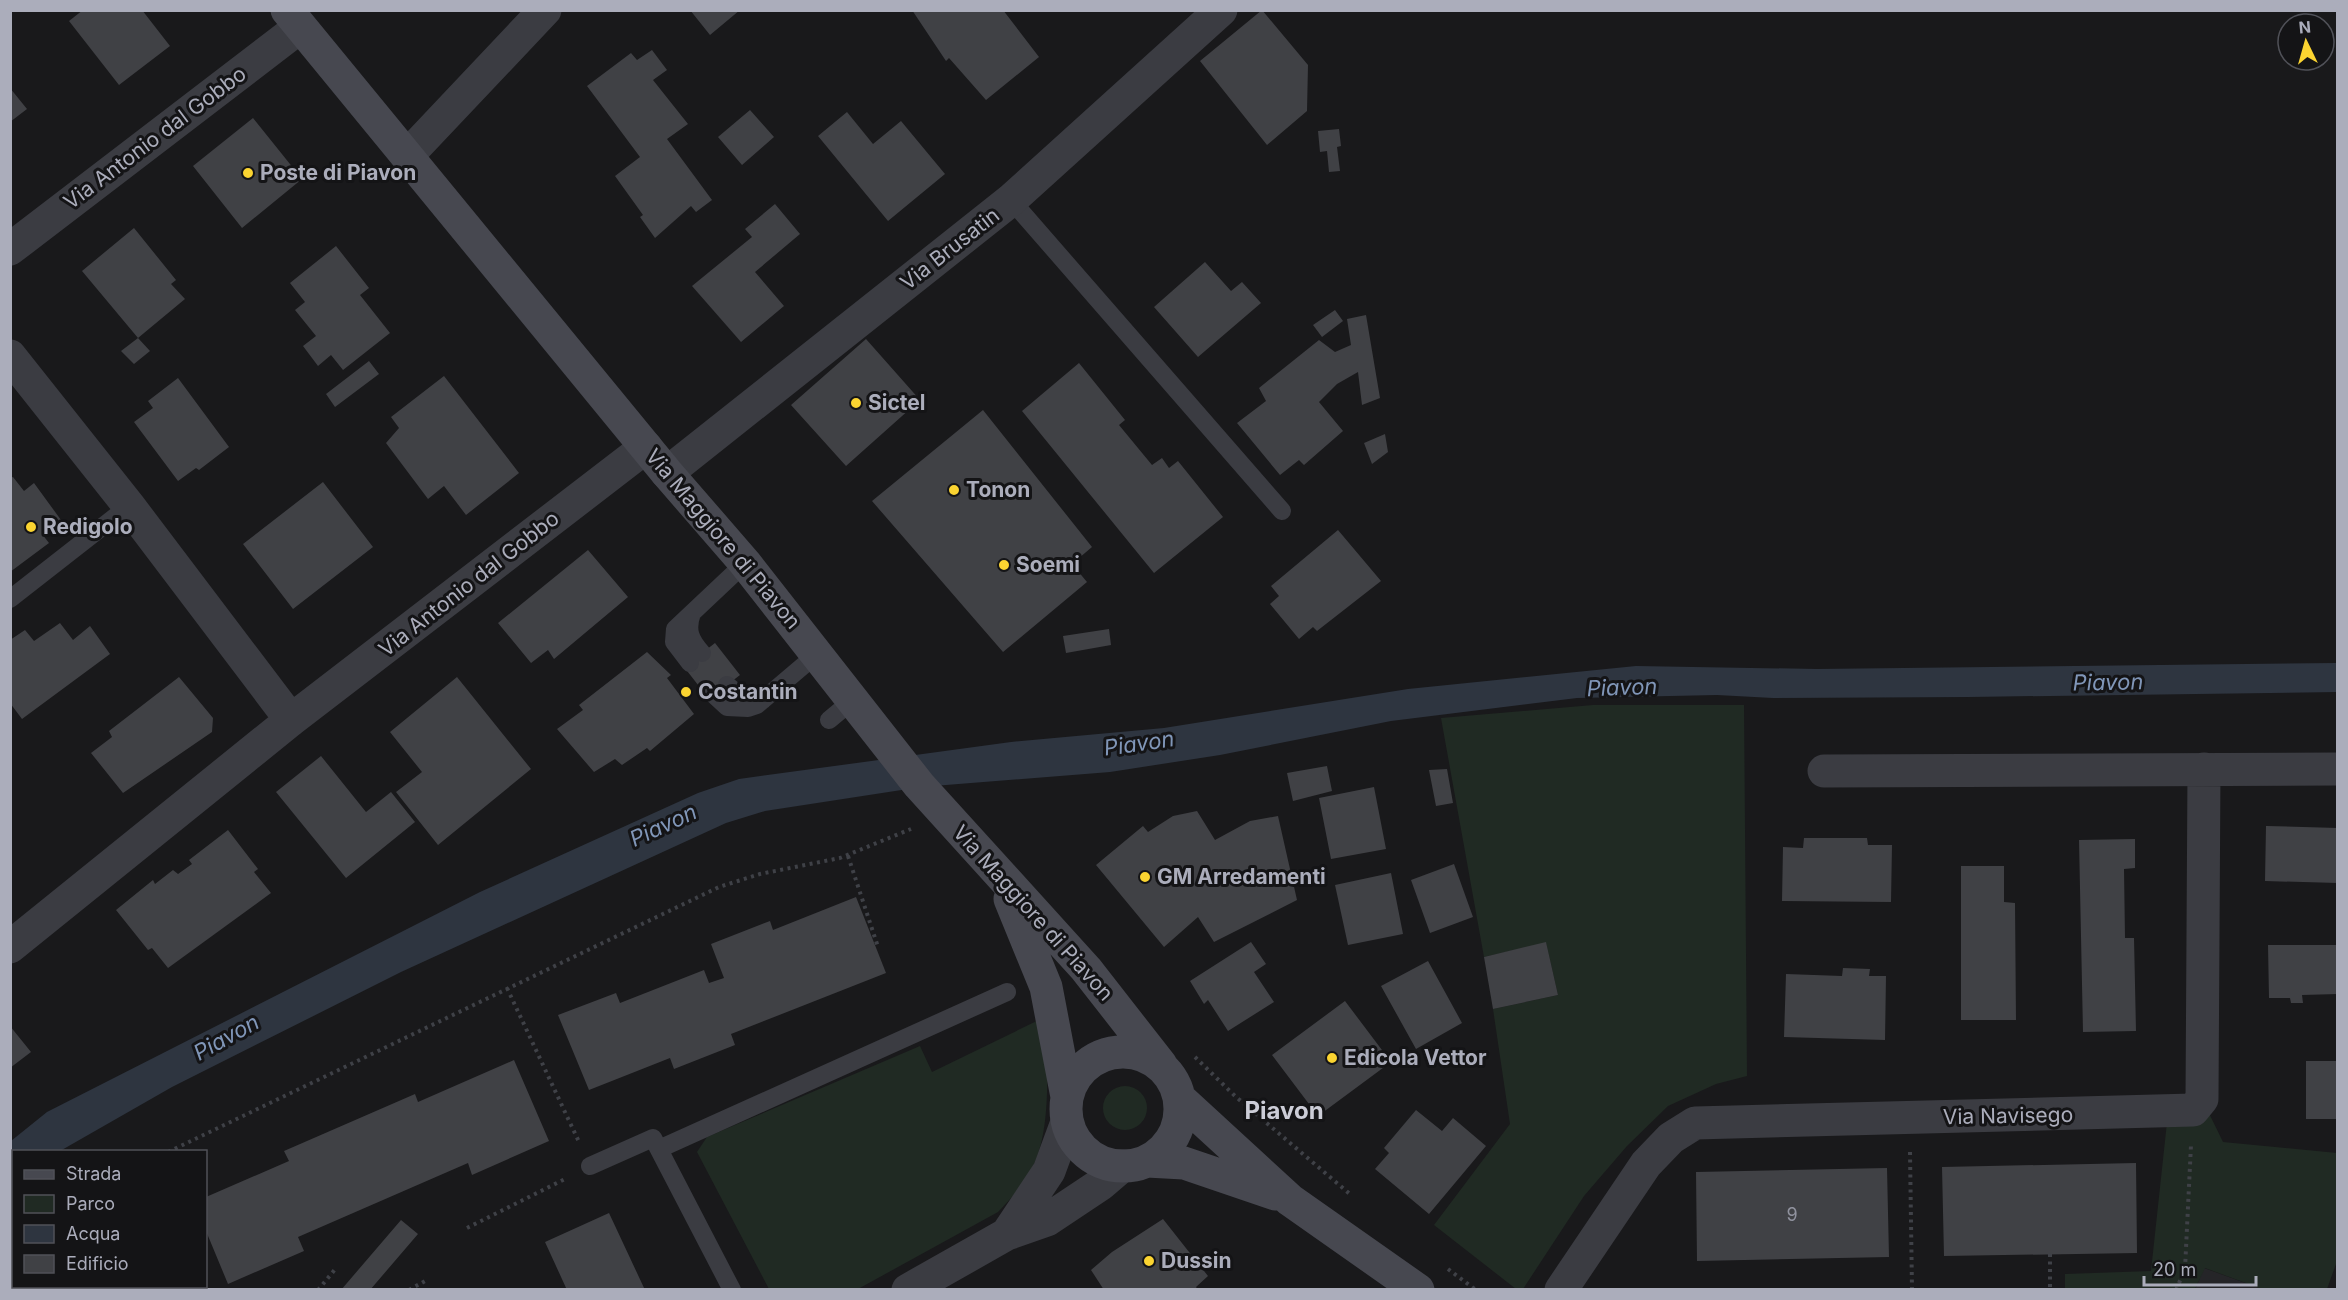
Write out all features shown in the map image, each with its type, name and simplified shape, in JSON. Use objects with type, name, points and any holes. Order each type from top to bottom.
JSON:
[{"type":"main road","name":"Via Maggiore di Piavon","points":[[293,19],[667,473],[745,563],[817,654],[841,710],[888,746],[989,864],[1086,969],[1174,1080],[1180,1099],[1290,1200],[1418,1290]]},
{"type":"main road","points":[[989,864],[1014,907],[1046,987],[1074,1140],[1087,1154],[1104,1163],[1184,1163],[1290,1200]]},
{"type":"main road","points":[[1067,1110],[1074,1079],[1088,1064],[1105,1055],[1124,1052],[1144,1055],[1161,1065]]},
{"type":"main road","points":[[1135,1164],[1163,1151],[1174,1136],[1180,1118],[1180,1099]]},
{"type":"street","points":[[407,156],[545,10]]},
{"type":"street","name":"Via Brusatin","points":[[667,473],[1011,200],[1221,10]]},
{"type":"street","name":"Via Antonio dal Gobbo","points":[[10,249],[293,19]]},
{"type":"street","points":[[10,356],[129,506],[291,720]]},
{"type":"street","name":"Via Antonio dal Gobbo","points":[[10,947],[291,720],[646,447]]},
{"type":"street","points":[[1824,771],[2337,769]]},
{"type":"street","points":[[2193,1110],[2202,1099],[2204,770]]},
{"type":"street","points":[[1007,1234],[1049,1171],[1067,1110]]},
{"type":"street","name":"Via Navisego","points":[[1570,1286],[1646,1164],[1671,1138],[1695,1123],[2193,1110]]},
{"type":"street","points":[[908,1290],[1007,1234],[1047,1220],[1135,1164]]},
{"type":"lane","points":[[1011,200],[1282,512]]},
{"type":"lane","points":[[10,599],[129,506]]},
{"type":"lane","points":[[696,658],[674,642],[675,629],[745,563]]},
{"type":"lane","points":[[721,690],[743,698],[764,700],[817,654]]},
{"type":"lane","points":[[659,1149],[1007,992]]},
{"type":"lane","points":[[591,1166],[653,1138],[732,1290]]},
{"type":"path","points":[[172,1150],[719,887],[760,874],[848,856],[916,827],[908,820]]},
{"type":"path","points":[[848,856],[878,947]]},
{"type":"path","points":[[467,1228],[591,1166],[507,988]]},
{"type":"path","points":[[1189,1048],[1235,1096],[1359,1203]]},
{"type":"path","points":[[2176,1290],[2185,1269],[2193,1110]]},
{"type":"path","points":[[1910,1118],[1912,1290]]},
{"type":"path","points":[[2050,1254],[2050,1290]]},
{"type":"path","points":[[1444,1266],[1476,1290]]},
{"type":"path","points":[[318,1290],[336,1267]]},
{"type":"path","points":[[409,1290],[425,1281]]},
{"type":"shaded area","points":[[2204,1268],[2262,1289],[2195,1290]]},
{"type":"green space","points":[[1593,705],[1744,705],[1747,1076],[1716,1084],[1668,1106],[1627,1146],[1584,1196],[1523,1289],[1516,1289],[1434,1225],[1510,1124],[1493,1009],[1558,995],[1546,943],[1484,957],[1441,718]]},
{"type":"green space","points":[[1045,1017],[1047,1097],[1042,1138],[1030,1172],[998,1212],[858,1289],[769,1289],[697,1152],[707,1137],[920,1046],[932,1072]]},
{"type":"green space","points":[[1125,1086],[1140,1093],[1147,1108],[1140,1123],[1125,1130],[1110,1123],[1103,1108],[1110,1093]]},
{"type":"green space","points":[[2202,1099],[2223,1142],[2337,1153],[2337,1261],[2327,1289],[2262,1289],[2205,1268],[2195,1289],[2065,1289],[2065,1274],[2151,1271],[2168,1113]]},
{"type":"green space","points":[[193,1288],[194,1289],[20,1289]]},
{"type":"water","points":[[2337,663],[2337,692],[1969,697],[1773,698],[1717,695],[1577,698],[1391,721],[1220,755],[1110,772],[921,787],[765,811],[726,823],[401,972],[172,1087],[62,1150],[12,1150],[11,1209],[11,1141],[47,1112],[480,892],[698,793],[739,779],[1011,742],[1164,728],[1408,689],[1636,666],[1817,669]]},
{"type":"building","points":[[83,10],[142,10],[170,46],[119,85],[69,21]]},
{"type":"building","points":[[690,10],[740,10],[710,35]]},
{"type":"building","points":[[912,10],[1003,10],[1039,57],[986,100],[949,58],[946,61]]},
{"type":"building","points":[[1262,10],[1308,65],[1307,111],[1267,145],[1200,61]]},
{"type":"building","points":[[652,50],[667,70],[653,80],[688,124],[667,139],[712,200],[696,212],[691,206],[655,238],[640,217],[643,215],[615,176],[640,157],[587,86],[631,53],[637,60]]},
{"type":"building","points":[[10,88],[27,109],[10,122]]},
{"type":"building","points":[[750,110],[774,137],[742,165],[718,137]]},
{"type":"building","points":[[847,112],[873,144],[901,121],[945,174],[888,221],[818,136]]},
{"type":"building","name":"Poste di Piavon","points":[[253,118],[302,179],[242,228],[193,166]]},
{"type":"building","points":[[1339,129],[1341,146],[1337,147],[1340,171],[1329,172],[1327,151],[1320,152],[1318,131]]},
{"type":"building","points":[[775,204],[800,234],[755,272],[784,306],[741,342],[692,286],[752,237],[745,229]]},
{"type":"building","points":[[134,228],[176,280],[171,284],[185,299],[138,338],[82,271]]},
{"type":"building","points":[[336,246],[369,288],[360,295],[390,333],[343,370],[331,355],[318,366],[303,346],[316,336],[295,310],[305,302],[290,283]]},
{"type":"building","points":[[1205,262],[1231,291],[1242,282],[1261,303],[1198,357],[1154,307]]},
{"type":"building","points":[[1335,310],[1343,321],[1322,337],[1313,325]]},
{"type":"building","points":[[1366,315],[1380,398],[1362,405],[1358,372],[1337,384],[1319,402],[1343,431],[1304,465],[1299,460],[1280,475],[1237,423],[1266,401],[1259,388],[1319,340],[1335,352],[1351,345],[1347,319]]},
{"type":"building","points":[[138,338],[150,351],[134,364],[121,351]]},
{"type":"building","name":"Sictel","points":[[866,339],[920,400],[846,466],[791,405]]},
{"type":"building","points":[[369,361],[379,374],[335,407],[326,394]]},
{"type":"building","points":[[1079,363],[1125,420],[1119,425],[1152,465],[1162,458],[1169,468],[1178,461],[1223,517],[1154,573],[1022,411]]},
{"type":"building","points":[[444,376],[519,473],[466,515],[444,486],[428,499],[386,443],[399,428],[391,417]]},
{"type":"building","points":[[178,378],[229,447],[199,470],[196,468],[178,481],[134,422],[153,408],[148,401]]},
{"type":"building","points":[[983,410],[1092,547],[1072,564],[1087,582],[1003,652],[872,501]]},
{"type":"building","points":[[1385,434],[1388,452],[1372,464],[1364,443]]},
{"type":"building","name":"Redigolo","points":[[13,477],[24,491],[34,483],[61,520],[42,534],[49,543],[10,572],[10,478]]},
{"type":"building","points":[[323,482],[373,547],[293,609],[243,544]]},
{"type":"building","points":[[1338,530],[1381,581],[1317,631],[1313,627],[1299,639],[1270,604],[1279,596],[1271,586]]},
{"type":"building","points":[[588,550],[628,597],[554,659],[548,650],[531,663],[498,623]]},
{"type":"building","points":[[60,623],[73,640],[90,626],[110,654],[22,719],[10,703],[10,640],[25,630],[34,641]]},
{"type":"building","points":[[1109,629],[1111,645],[1066,653],[1063,636]]},
{"type":"building","points":[[715,643],[740,675],[709,699],[684,667]]},
{"type":"building","points":[[647,652],[671,675],[667,678],[694,714],[650,751],[647,748],[622,765],[615,759],[594,772],[557,729],[583,710],[579,705]]},
{"type":"building","points":[[179,677],[213,718],[212,732],[123,793],[91,753],[112,737],[109,731]]},
{"type":"building","points":[[457,677],[531,769],[438,845],[396,792],[422,772],[390,732]]},
{"type":"building","points":[[321,756],[366,812],[391,792],[415,822],[346,878],[276,792]]},
{"type":"building","points":[[1327,766],[1332,791],[1293,801],[1287,773]]},
{"type":"building","points":[[1447,769],[1453,803],[1436,806],[1429,770]]},
{"type":"building","points":[[1374,787],[1386,849],[1331,859],[1319,798]]},
{"type":"building","points":[[1197,811],[1215,840],[1250,821],[1278,816],[1297,900],[1214,942],[1198,917],[1164,947],[1096,865],[1143,826],[1148,832],[1173,816]]},
{"type":"building","points":[[2266,826],[2338,828],[2338,883],[2265,881]]},
{"type":"building","points":[[228,830],[258,869],[254,872],[271,893],[168,968],[152,948],[148,950],[116,910],[153,880],[155,884],[173,870],[178,874],[192,864],[189,860]]},
{"type":"building","points":[[1804,838],[1867,838],[1868,845],[1892,845],[1891,902],[1782,901],[1783,847],[1803,848]]},
{"type":"building","points":[[2135,839],[2135,868],[2124,869],[2125,938],[2134,938],[2136,1031],[2083,1032],[2079,840]]},
{"type":"building","points":[[1454,864],[1473,917],[1430,933],[1411,880]]},
{"type":"building","points":[[1961,866],[2004,866],[2004,902],[2015,903],[2016,1020],[1961,1020]]},
{"type":"building","points":[[1391,873],[1403,934],[1348,945],[1335,885]]},
{"type":"building","points":[[856,897],[886,973],[731,1034],[735,1045],[674,1069],[670,1058],[589,1090],[558,1015],[616,993],[620,1003],[704,970],[709,983],[724,978],[711,944],[770,921],[773,930]]},
{"type":"building","points":[[1251,942],[1266,964],[1254,972],[1274,1002],[1228,1031],[1208,1000],[1204,1004],[1190,981]]},
{"type":"building","points":[[1546,942],[1558,995],[1493,1009],[1484,957]]},
{"type":"building","points":[[2268,945],[2338,945],[2338,994],[2302,995],[2303,1003],[2291,1003],[2290,998],[2269,998]]},
{"type":"building","points":[[1428,961],[1462,1023],[1416,1049],[1381,986]]},
{"type":"building","points":[[1843,968],[1870,969],[1869,976],[1886,976],[1885,1040],[1784,1037],[1786,974],[1842,976]]},
{"type":"building","name":"Edicola Vettor","points":[[1345,1001],[1391,1062],[1318,1116],[1272,1055]]},
{"type":"building","points":[[10,1026],[31,1052],[10,1068]]},
{"type":"building","points":[[514,1060],[549,1141],[472,1175],[468,1163],[298,1237],[304,1251],[228,1284],[207,1233],[207,1197],[289,1161],[284,1151],[415,1094],[418,1102]]},
{"type":"building","points":[[2306,1061],[2338,1061],[2338,1119],[2306,1119]]},
{"type":"building","points":[[1416,1110],[1442,1131],[1453,1118],[1486,1146],[1429,1214],[1375,1169],[1389,1153],[1384,1148]]},
{"type":"building","points":[[2136,1163],[2137,1253],[1944,1256],[1942,1167]]},
{"type":"building","points":[[1887,1168],[1889,1257],[1697,1261],[1696,1172]]},
{"type":"building","points":[[609,1213],[645,1290],[567,1290],[545,1242]]},
{"type":"building","name":"Dussin","points":[[1163,1219],[1208,1276],[1196,1287],[1198,1290],[1104,1290],[1091,1270],[1112,1252]]},
{"type":"building","points":[[401,1220],[418,1234],[370,1290],[341,1290]]},
{"type":"place","name":"Poste di Piavon","points":[[248,173]]},
{"type":"place","name":"Sictel","points":[[856,403]]},
{"type":"place","name":"Tonon","points":[[954,490]]},
{"type":"place","name":"Redigolo","points":[[31,527]]},
{"type":"place","name":"Soemi","points":[[1004,565]]},
{"type":"place","name":"Costantin","points":[[686,692]]},
{"type":"place","name":"GM Arredamenti","points":[[1145,877]]},
{"type":"place","name":"Edicola Vettor","points":[[1332,1058]]},
{"type":"place","name":"Dussin","points":[[1149,1261]]},
{"type":"district","name":"Piavon","points":[[1284,1111]]}]
